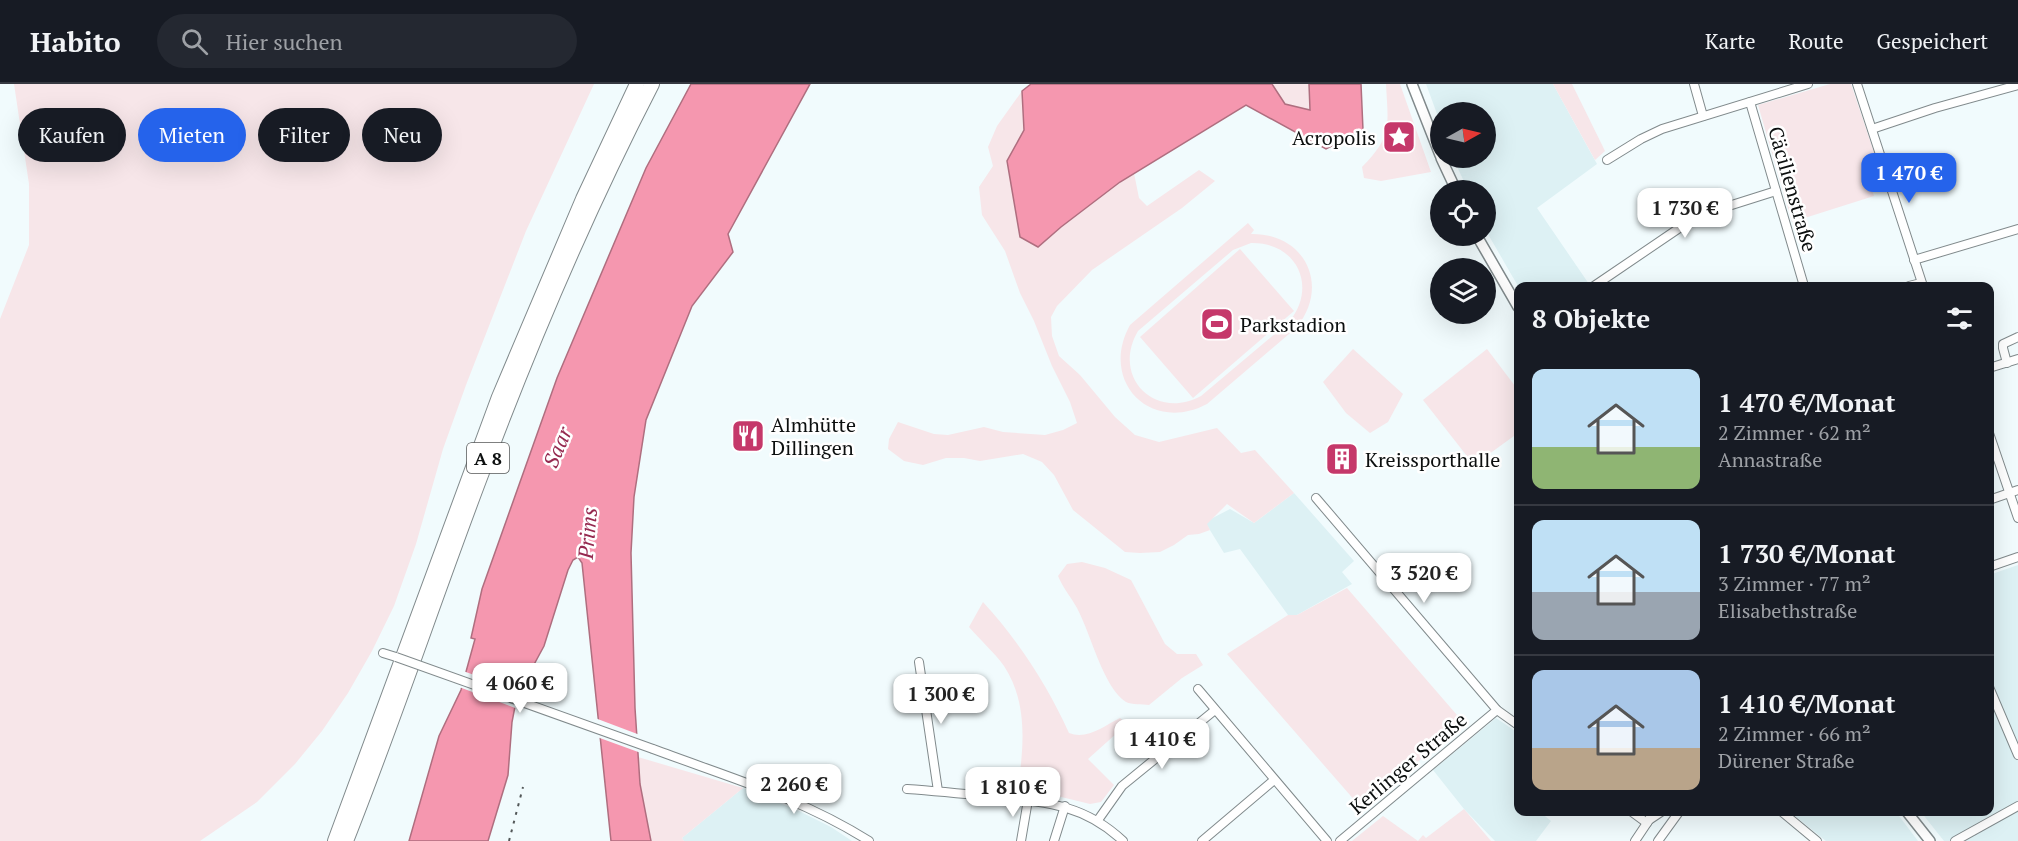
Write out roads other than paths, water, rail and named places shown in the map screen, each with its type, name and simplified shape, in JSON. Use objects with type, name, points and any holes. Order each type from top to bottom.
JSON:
[{"type":"highway","name":"A 8","points":[[335,841],[499,397],[550,275],[637,84]]},
{"type":"highway","name":"A 8","points":[[346,841],[481,476],[550,302],[652,84]]},
{"type":"street","points":[[1412,84],[1430,130]]},
{"type":"street","points":[[1694,84],[1703,116]]},
{"type":"street","points":[[1607,160],[1662,129],[1808,84]]},
{"type":"street","points":[[1857,84],[1921,282]]},
{"type":"street","points":[[1872,129],[1935,108],[2018,85]]},
{"type":"street","name":"Cäcilienstraße","points":[[1750,102],[1803,282]]},
{"type":"street","points":[[1600,282],[1697,216],[1776,191]]},
{"type":"street","points":[[1914,260],[2015,232]]},
{"type":"street","points":[[1484,246],[1514,300]]},
{"type":"street","points":[[2007,363],[2002,348],[2003,344],[2018,337]]},
{"type":"street","points":[[1994,367],[2018,359]]},
{"type":"street","points":[[1994,445],[2014,492],[2018,518]]},
{"type":"street","points":[[1994,498],[2014,492]]},
{"type":"street","points":[[1316,498],[1497,710],[1514,722]]},
{"type":"street","points":[[1994,565],[2018,557]]},
{"type":"street","points":[[383,653],[786,797],[819,812],[869,841]]},
{"type":"street","points":[[919,662],[938,791]]},
{"type":"street","points":[[1198,689],[1327,841]]},
{"type":"street","points":[[1994,699],[2018,755]]},
{"type":"street","points":[[1098,820],[1122,786],[1215,710]]},
{"type":"street","name":"Kerlinger Straße","points":[[1340,841],[1497,710]]},
{"type":"street","points":[[1202,841],[1274,780]]},
{"type":"street","points":[[907,789],[1028,800],[1065,806],[1098,820],[1123,841]]},
{"type":"street","points":[[1021,841],[1028,800]]},
{"type":"street","points":[[1054,841],[1065,806]]},
{"type":"street","points":[[1955,841],[2018,806]]},
{"type":"street","points":[[1658,841],[1676,816]]},
{"type":"street","points":[[1787,816],[1817,841]]},
{"type":"street","points":[[1910,816],[1930,841]]},
{"type":"street","points":[[1635,841],[1649,818]]},
{"type":"water","points":[[691,84],[810,84],[728,234],[733,252],[692,306],[646,420],[634,497],[631,553],[635,708],[640,784],[651,841],[611,841],[582,563],[578,557],[573,560],[568,570],[544,646],[517,696],[512,722],[508,775],[488,841],[409,841],[439,736],[461,690],[475,639],[471,638],[482,589],[557,378],[646,168]]},
{"type":"water","points":[[1031,84],[1272,84],[1285,104],[1310,110],[1309,84],[1361,84],[1363,130],[1326,149],[1246,105],[1120,182],[1038,247],[1020,237],[1007,161],[1024,130],[1022,91]]},
{"type":"railway","points":[[509,841],[523,787]]},
{"type":"place","name":"Acropolis","points":[[1399,137]]},
{"type":"place","name":"Parkstadion","points":[[1217,324]]},
{"type":"place","name":"Almhütte Dillingen","points":[[748,436]]},
{"type":"place","name":"Kreissporthalle","points":[[1342,459]]},
{"type":"water label","name":"Saar","points":[[557,447]]},
{"type":"water label","name":"Prims","points":[[587,533]]}]
